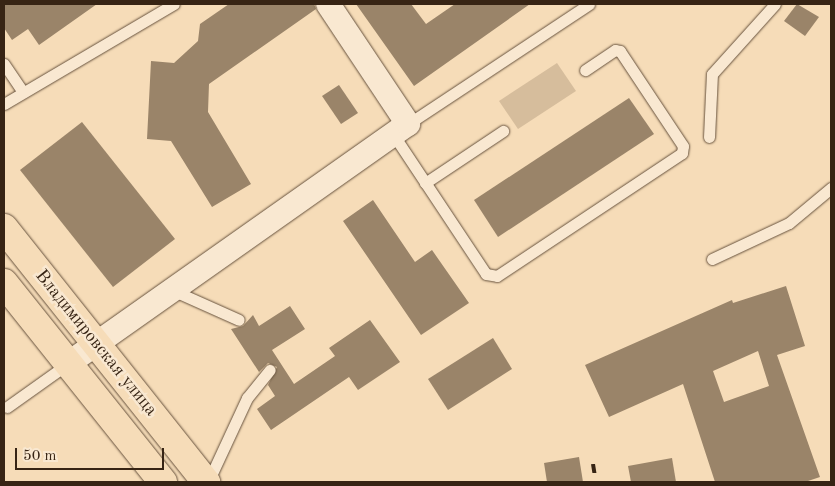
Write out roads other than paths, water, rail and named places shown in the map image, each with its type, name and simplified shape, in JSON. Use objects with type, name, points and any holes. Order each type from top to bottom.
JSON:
[{"type":"main road","name":"Владимировская улица","points":[[4,228],[207,482]]},
{"type":"main road","name":"Владимировская улица","points":[[4,283],[163,482]]},
{"type":"street","points":[[69,363],[400,130],[328,4]]},
{"type":"lane","points":[[4,104],[172,4]]},
{"type":"lane","points":[[585,70],[615,50],[620,51],[683,146],[682,153],[491,277],[425,183],[400,130],[589,4]]},
{"type":"lane","points":[[709,138],[712,74],[775,4]]},
{"type":"lane","points":[[4,64],[24,92]]},
{"type":"lane","points":[[425,183],[503,131]]},
{"type":"lane","points":[[712,259],[790,223],[831,188]]},
{"type":"lane","points":[[172,290],[239,320]]},
{"type":"lane","points":[[7,407],[69,363]]},
{"type":"lane","points":[[207,482],[247,398],[270,370]]},
{"type":"railway","points":[[593,464],[596,482]]}]
